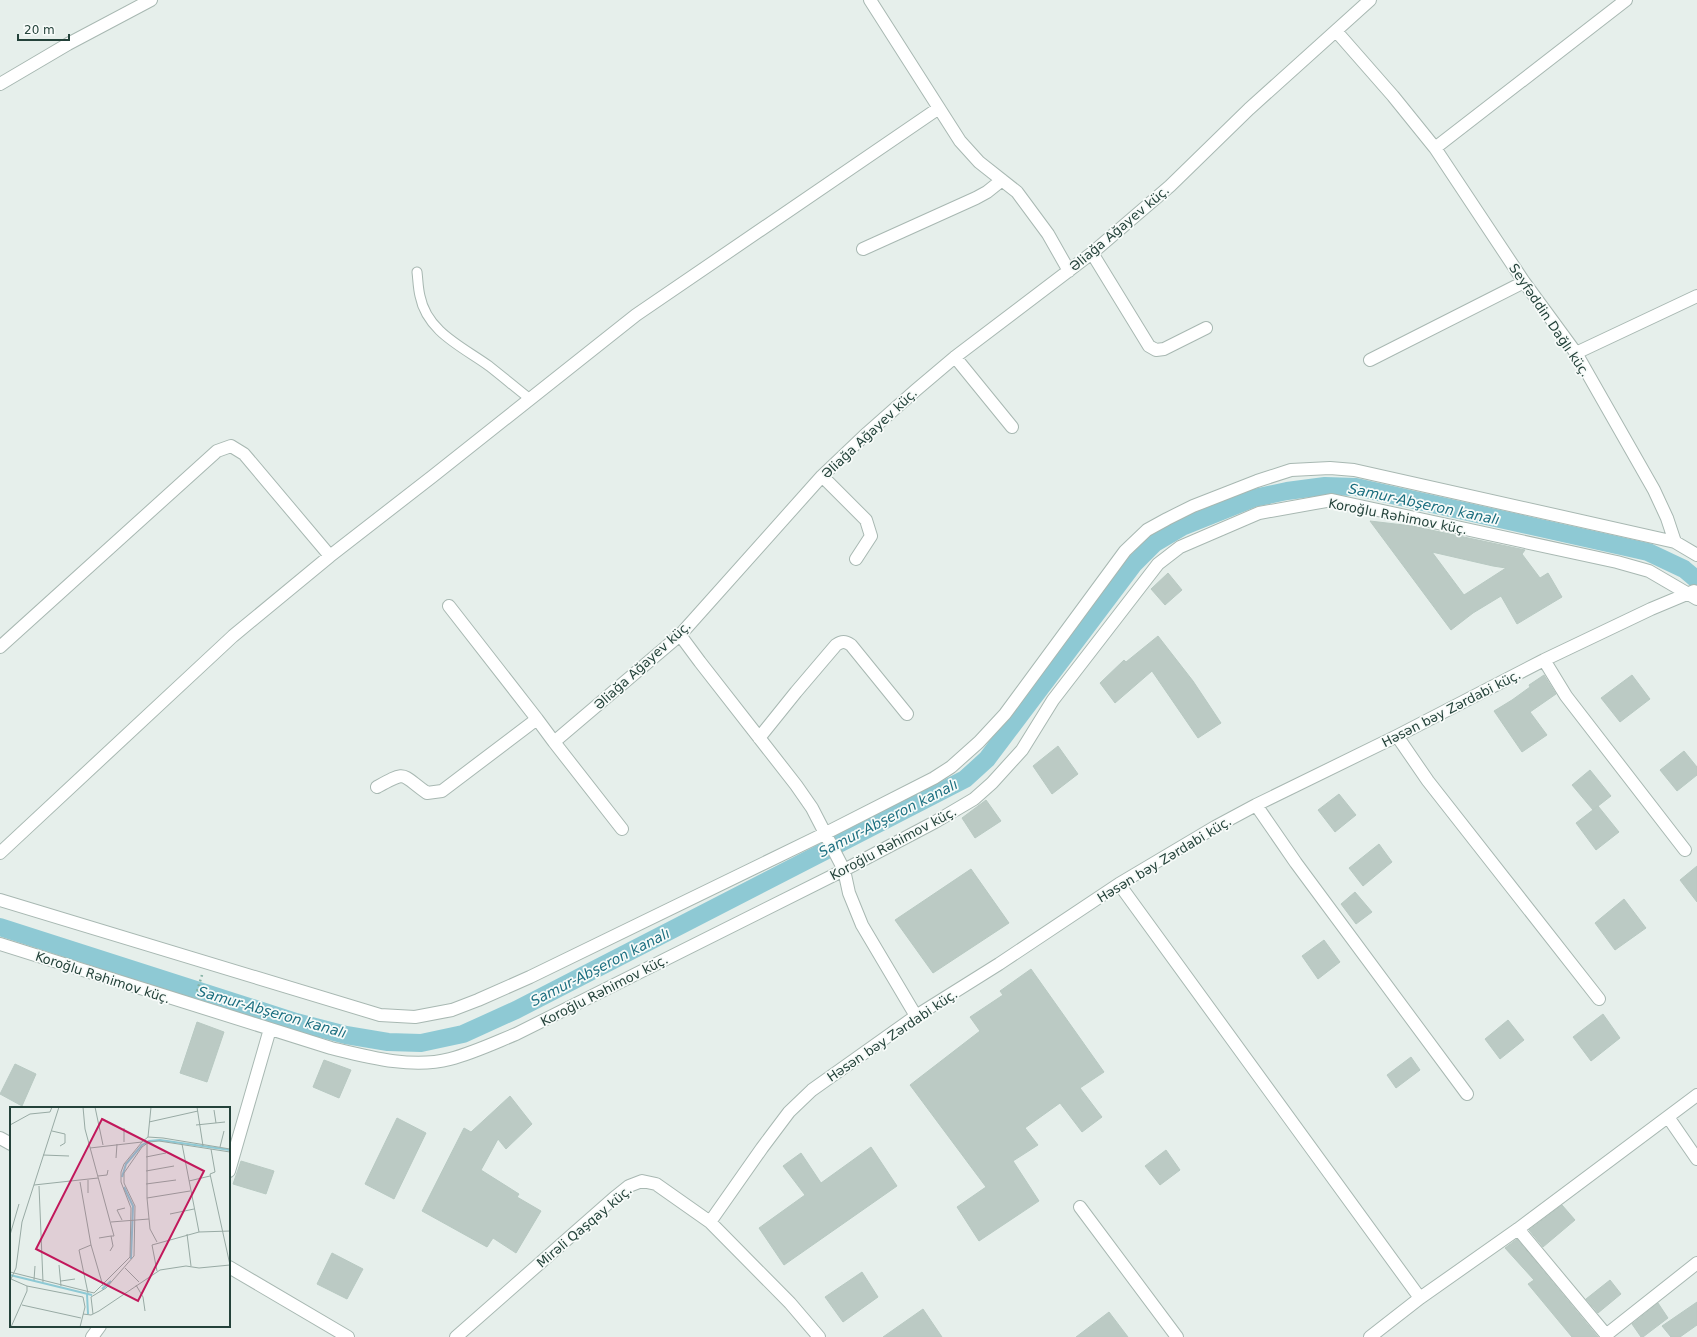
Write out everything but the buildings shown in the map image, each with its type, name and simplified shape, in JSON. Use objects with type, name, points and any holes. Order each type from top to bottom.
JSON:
[{"type":"street","points":[[0,84],[68,44],[152,0]]},
{"type":"street","points":[[870,0],[960,141],[979,162],[1017,192],[1048,234],[1069,271]]},
{"type":"street","name":"Əliağa Ağayev küç.","points":[[554,742],[680,635],[822,476],[916,390],[955,357],[1092,253],[1170,186],[1250,109],[1370,0]]},
{"type":"street","points":[[1435,148],[1626,0]]},
{"type":"street","name":"Seyfəddin Dağlı küç.","points":[[1336,31],[1394,96],[1435,148],[1524,282],[1576,353],[1654,490],[1667,518],[1675,542]]},
{"type":"street","points":[[0,852],[233,636],[330,556],[636,315],[939,108]]},
{"type":"street","points":[[863,249],[976,198],[1002,180]]},
{"type":"street","points":[[1092,253],[1149,346],[1156,350],[1164,349],[1206,328]]},
{"type":"street","points":[[1370,360],[1524,282]]},
{"type":"street","points":[[1576,353],[1697,296]]},
{"type":"street","points":[[955,357],[1012,427]]},
{"type":"street","points":[[0,647],[216,451],[231,446],[244,454],[330,556]]},
{"type":"street","points":[[0,900],[380,1015],[415,1017],[452,1010],[530,977],[826,833],[934,778],[951,767],[979,742],[1005,714],[1125,551],[1147,530],[1193,506],[1257,481],[1291,470],[1330,468],[1354,470],[1675,542],[1697,555]]},
{"type":"street","points":[[822,476],[866,520],[871,536],[856,559]]},
{"type":"street","name":"Koroğlu Rəhimov küç.","points":[[0,944],[331,1048],[367,1057],[406,1062],[428,1062],[449,1059],[516,1034],[844,870],[935,822],[974,799],[992,783],[1022,750],[1053,700],[1158,564],[1180,547],[1259,513],[1332,500],[1617,562],[1649,571],[1694,594]]},
{"type":"street","name":"Həsən bəy Zərdabi küç.","points":[[710,1222],[789,1112],[812,1090],[916,1016],[999,964],[1119,884],[1215,827],[1256,805],[1397,736],[1544,660],[1651,609],[1694,594]]},
{"type":"street","points":[[449,606],[622,829]]},
{"type":"street","points":[[680,635],[796,784],[812,808],[844,870],[849,893],[862,925],[916,1016]]},
{"type":"street","points":[[759,738],[821,662],[836,645],[842,642],[846,642],[851,645],[907,714]]},
{"type":"street","points":[[1544,660],[1566,696],[1685,850]]},
{"type":"street","points":[[377,787],[399,775],[406,776],[427,793],[442,791],[537,719]]},
{"type":"street","points":[[1397,736],[1428,781],[1598,999]]},
{"type":"street","points":[[1256,805],[1296,863],[1467,1094]]},
{"type":"street","points":[[1119,884],[1420,1298]]},
{"type":"street","points":[[230,1168],[270,1029]]},
{"type":"street","points":[[1370,1337],[1420,1298],[1518,1229],[1697,1095]]},
{"type":"street","points":[[1668,1117],[1697,1159]]},
{"type":"street","points":[[0,1138],[10,1143]]},
{"type":"street","name":"Mirəli Qaşqay küç.","points":[[456,1337],[558,1246],[629,1186],[642,1181],[656,1184],[710,1222],[790,1303],[820,1337]]},
{"type":"street","points":[[1080,1206],[1177,1337]]},
{"type":"street","points":[[1518,1229],[1607,1336],[1697,1263]]},
{"type":"street","points":[[230,1268],[348,1337]]},
{"type":"street","points":[[92,1337],[99,1327]]},
{"type":"lane","points":[[417,272],[420,297],[428,317],[436,327],[450,340],[489,366],[530,399]]},
{"type":"path","points":[[193,1005],[206,962]]},
{"type":"waterway","name":"Samur-Abşeron kanalı","points":[[0,927],[296,1022],[346,1035],[388,1042],[421,1043],[463,1034],[516,1010],[965,779],[987,759],[1133,565],[1155,543],[1182,527],[1254,498],[1287,491],[1325,486],[1356,487],[1648,552],[1684,569],[1697,580]]}]
